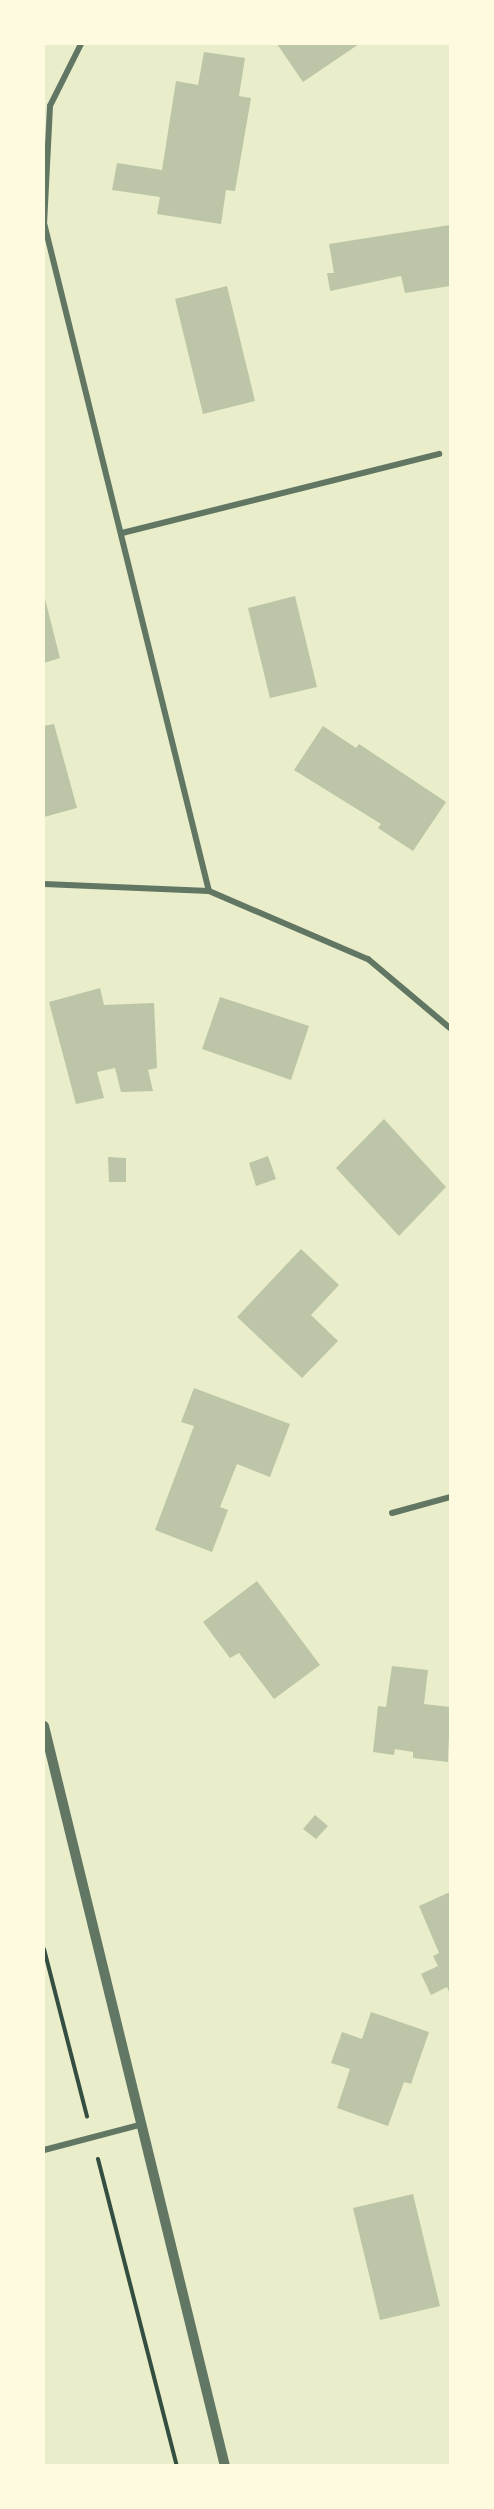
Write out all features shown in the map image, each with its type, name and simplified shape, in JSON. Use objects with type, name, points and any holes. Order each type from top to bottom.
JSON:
[{"type":"street","points":[[81,44],[50,106],[44,223],[209,891]]},
{"type":"street","points":[[122,533],[439,454]]},
{"type":"street","points":[[44,884],[209,891],[368,958],[450,1028]]},
{"type":"street","points":[[392,1513],[450,1497]]},
{"type":"street","points":[[44,1726],[139,2125],[225,2466]]},
{"type":"street","points":[[44,2150],[139,2125]]},
{"type":"path","points":[[44,1949],[177,2466]]},
{"type":"building","points":[[277,44],[359,44],[303,82]]},
{"type":"building","points":[[204,52],[245,58],[239,96],[251,98],[235,191],[226,190],[221,224],[157,214],[160,197],[112,190],[117,163],[162,170],[176,81],[198,85]]},
{"type":"building","points":[[450,225],[450,286],[405,293],[401,276],[330,291],[327,273],[334,273],[329,244]]},
{"type":"building","points":[[227,286],[255,401],[203,414],[175,299]]},
{"type":"building","points":[[44,595],[60,658],[44,663]]},
{"type":"building","points":[[295,596],[317,687],[270,698],[248,608]]},
{"type":"building","points":[[54,724],[77,808],[44,817],[44,726]]},
{"type":"building","points":[[323,726],[356,748],[359,744],[446,802],[413,851],[378,828],[381,824],[294,770]]},
{"type":"building","points":[[100,988],[104,1005],[154,1003],[157,1068],[148,1070],[153,1091],[121,1092],[115,1068],[97,1072],[104,1098],[76,1104],[49,1002]]},
{"type":"building","points":[[220,997],[309,1026],[291,1080],[202,1049]]},
{"type":"building","points":[[384,1119],[446,1187],[399,1236],[336,1168]]},
{"type":"building","points":[[268,1156],[276,1179],[256,1186],[249,1163]]},
{"type":"building","points":[[108,1157],[126,1158],[126,1182],[109,1182]]},
{"type":"building","points":[[301,1249],[339,1285],[311,1315],[338,1341],[302,1378],[237,1317]]},
{"type":"building","points":[[194,1388],[290,1424],[270,1477],[237,1464],[220,1507],[228,1510],[212,1552],[155,1530],[194,1426],[181,1422]]},
{"type":"building","points":[[257,1581],[320,1665],[274,1699],[239,1653],[230,1658],[203,1622]]},
{"type":"building","points":[[392,1666],[428,1670],[424,1704],[450,1707],[448,1762],[413,1758],[413,1752],[395,1749],[394,1755],[373,1752],[378,1706],[386,1707]]},
{"type":"building","points":[[315,1815],[328,1826],[316,1839],[303,1829]]},
{"type":"building","points":[[450,1892],[450,1994],[447,1987],[431,1995],[421,1974],[438,1966],[433,1956],[439,1953],[419,1906]]},
{"type":"building","points":[[371,2012],[429,2032],[411,2084],[404,2082],[388,2126],[337,2108],[350,2069],[331,2063],[342,2032],[362,2039]]},
{"type":"building","points":[[413,2194],[440,2306],[380,2320],[353,2208]]}]
